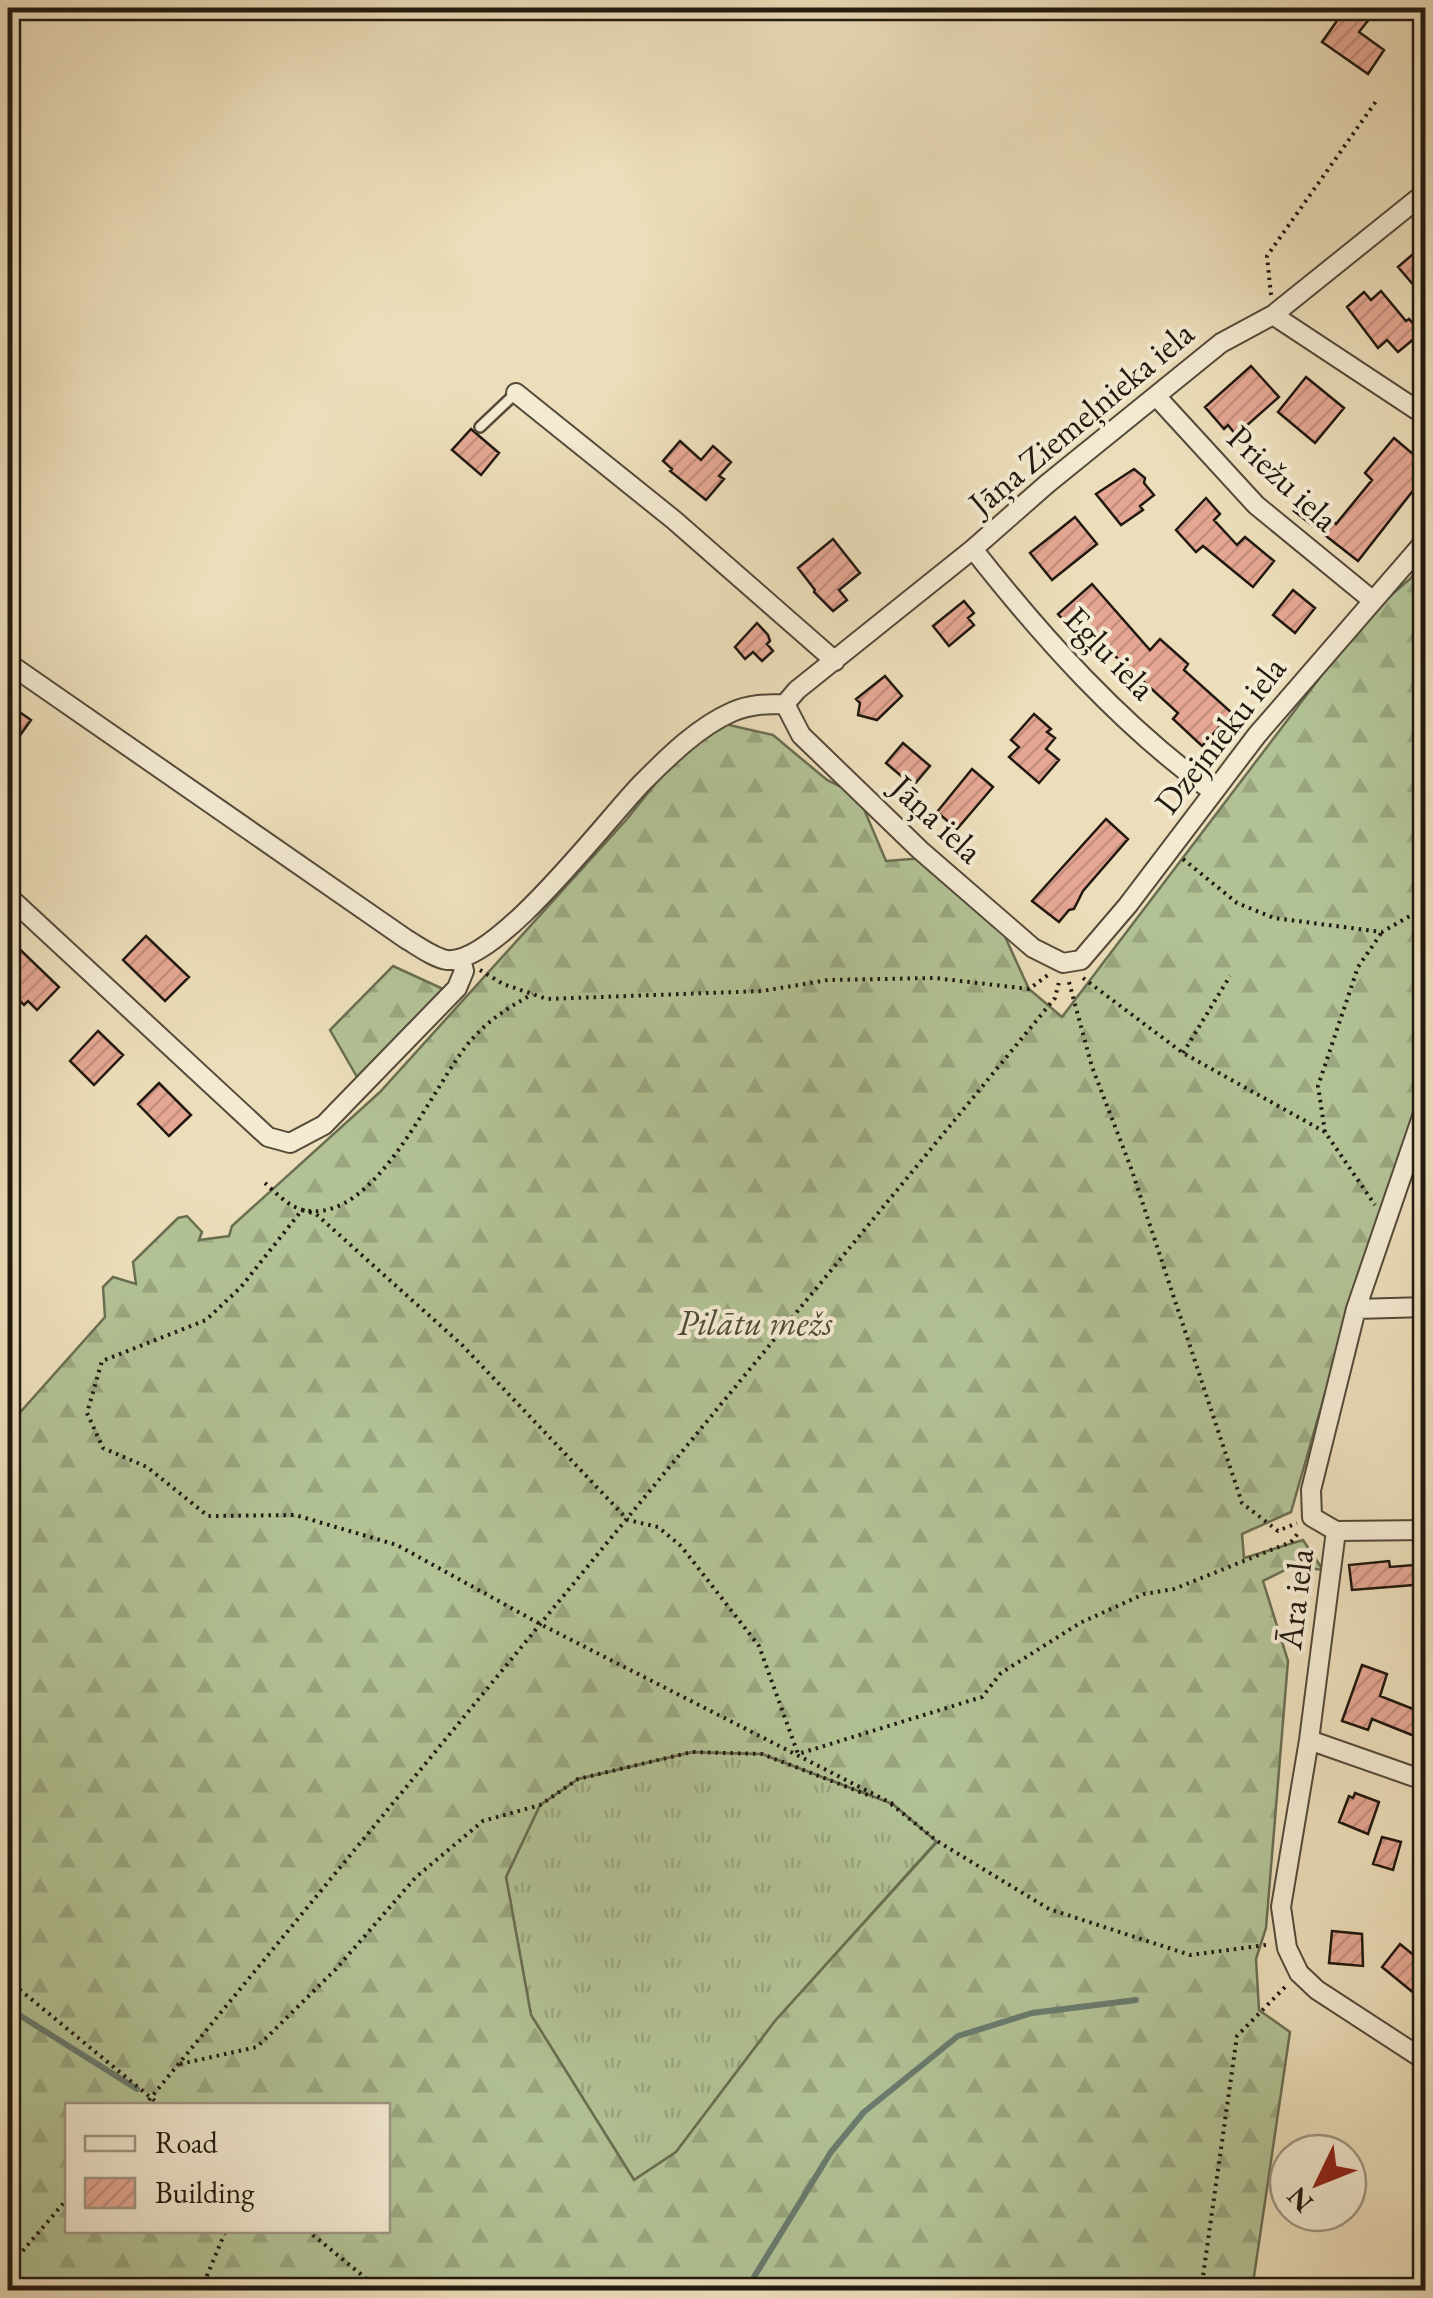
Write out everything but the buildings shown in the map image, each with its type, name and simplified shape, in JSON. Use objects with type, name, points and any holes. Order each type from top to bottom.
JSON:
[{"type":"street","name":"Jāņa Ziemeļnieka iela","points":[[785,704],[797,690],[1221,343],[1273,315],[1426,192]]},
{"type":"street","points":[[1273,315],[1426,416]]},
{"type":"street","points":[[516,393],[674,520],[836,661]]},
{"type":"street","name":"Priežu iela","points":[[1156,396],[1256,505],[1372,600]]},
{"type":"street","name":"Dzejnieku iela","points":[[1064,963],[1081,960],[1171,850],[1212,791],[1426,540]]},
{"type":"street","name":"Egļu iela","points":[[973,549],[1014,601],[1082,674],[1175,764],[1212,791]]},
{"type":"street","points":[[8,663],[406,939],[444,960],[461,959],[486,947],[515,922],[642,784],[695,733],[732,712],[758,704],[785,704]]},
{"type":"street","name":"Jāņa iela","points":[[785,704],[801,735],[920,850],[1033,948],[1064,963]]},
{"type":"street","points":[[8,896],[268,1137],[290,1143],[324,1125],[457,988],[464,972],[461,959]]},
{"type":"street","name":"Āra iela","points":[[1286,1945],[1281,1906],[1310,1740],[1336,1532],[1312,1517],[1311,1490],[1356,1308],[1426,1105]]},
{"type":"street","points":[[1356,1308],[1426,1307]]},
{"type":"street","points":[[1336,1532],[1426,1530]]},
{"type":"street","points":[[1310,1740],[1426,1781]]},
{"type":"street","points":[[1286,1945],[1299,1973],[1317,1990],[1426,2062]]},
{"type":"lane","points":[[480,427],[516,393]]},
{"type":"path","points":[[1273,315],[1266,256],[1377,100]]},
{"type":"path","points":[[1171,850],[1238,903],[1274,918],[1382,932]]},
{"type":"path","points":[[1386,1218],[1363,1191],[1325,1132],[1318,1086],[1358,967],[1382,932],[1415,913],[1426,918]]},
{"type":"path","points":[[461,959],[503,984],[547,999],[762,991],[828,980],[917,978],[1030,989],[1064,963]]},
{"type":"path","points":[[1064,963],[1183,1053],[1325,1132]]},
{"type":"path","points":[[1064,963],[1092,1066],[1131,1168],[1242,1503],[1278,1531],[1312,1517]]},
{"type":"path","points":[[146,2103],[1056,998],[1064,963]]},
{"type":"path","points":[[1183,1053],[1230,976]]},
{"type":"path","points":[[532,994],[496,1015],[469,1042],[379,1175],[340,1207],[302,1210],[240,1288],[206,1320],[102,1362],[87,1413],[104,1448],[147,1467],[208,1516],[295,1515],[398,1545],[542,1625],[893,1804],[938,1841],[1049,1909],[1190,1955],[1286,1945]]},
{"type":"path","points":[[265,1183],[302,1210],[316,1214],[462,1345],[628,1520],[658,1527],[680,1546],[759,1646],[798,1754]]},
{"type":"path","points":[[798,1754],[982,1697],[1001,1673],[1080,1623],[1144,1594],[1174,1588],[1291,1542],[1312,1517]]},
{"type":"path","points":[[179,2064],[257,2046],[336,1969],[416,1877],[482,1821],[540,1805],[578,1779],[692,1752],[762,1754],[893,1804]]},
{"type":"path","points":[[1201,2290],[1236,2036],[1299,1973]]},
{"type":"path","points":[[8,1980],[158,2103]]},
{"type":"path","points":[[8,2268],[65,2202]]},
{"type":"path","points":[[202,2290],[225,2233]]},
{"type":"path","points":[[311,2233],[380,2290]]},
{"type":"green space","name":"Pilātu mežs","points":[[1425,555],[1425,1083],[1351,1303],[1291,1512],[1242,1534],[1244,1558],[1303,1540],[1323,1570],[1293,1566],[1263,1581],[1288,1661],[1266,1928],[1256,1959],[1259,2010],[1290,2032],[1275,2133],[1268,2133],[1268,2181],[1252,2290],[8,2290],[8,1426],[105,1317],[103,1287],[113,1277],[136,1284],[133,1262],[178,1218],[187,1216],[202,1232],[199,1240],[229,1236],[232,1226],[380,1092],[627,819],[668,768],[721,723],[773,735],[827,780],[858,795],[886,861],[924,858],[996,917],[1029,989],[1062,1017],[1365,618],[1411,578]],"holes":[[[692,1752],[762,1754],[893,1804],[937,1842],[775,2021],[676,2152],[634,2180],[531,2015],[506,1877],[540,1805],[578,1779]]]},
{"type":"green space","points":[[393,966],[443,989],[357,1077],[330,1030]]},
{"type":"green space","points":[[692,1752],[762,1754],[893,1804],[937,1841],[775,2021],[676,2152],[634,2180],[531,2015],[506,1877],[540,1805],[578,1779]]},
{"type":"waterway","points":[[746,2290],[831,2152],[864,2112],[958,2036],[1032,2013],[1136,2000]]},
{"type":"waterway","points":[[8,2008],[137,2089]]}]
